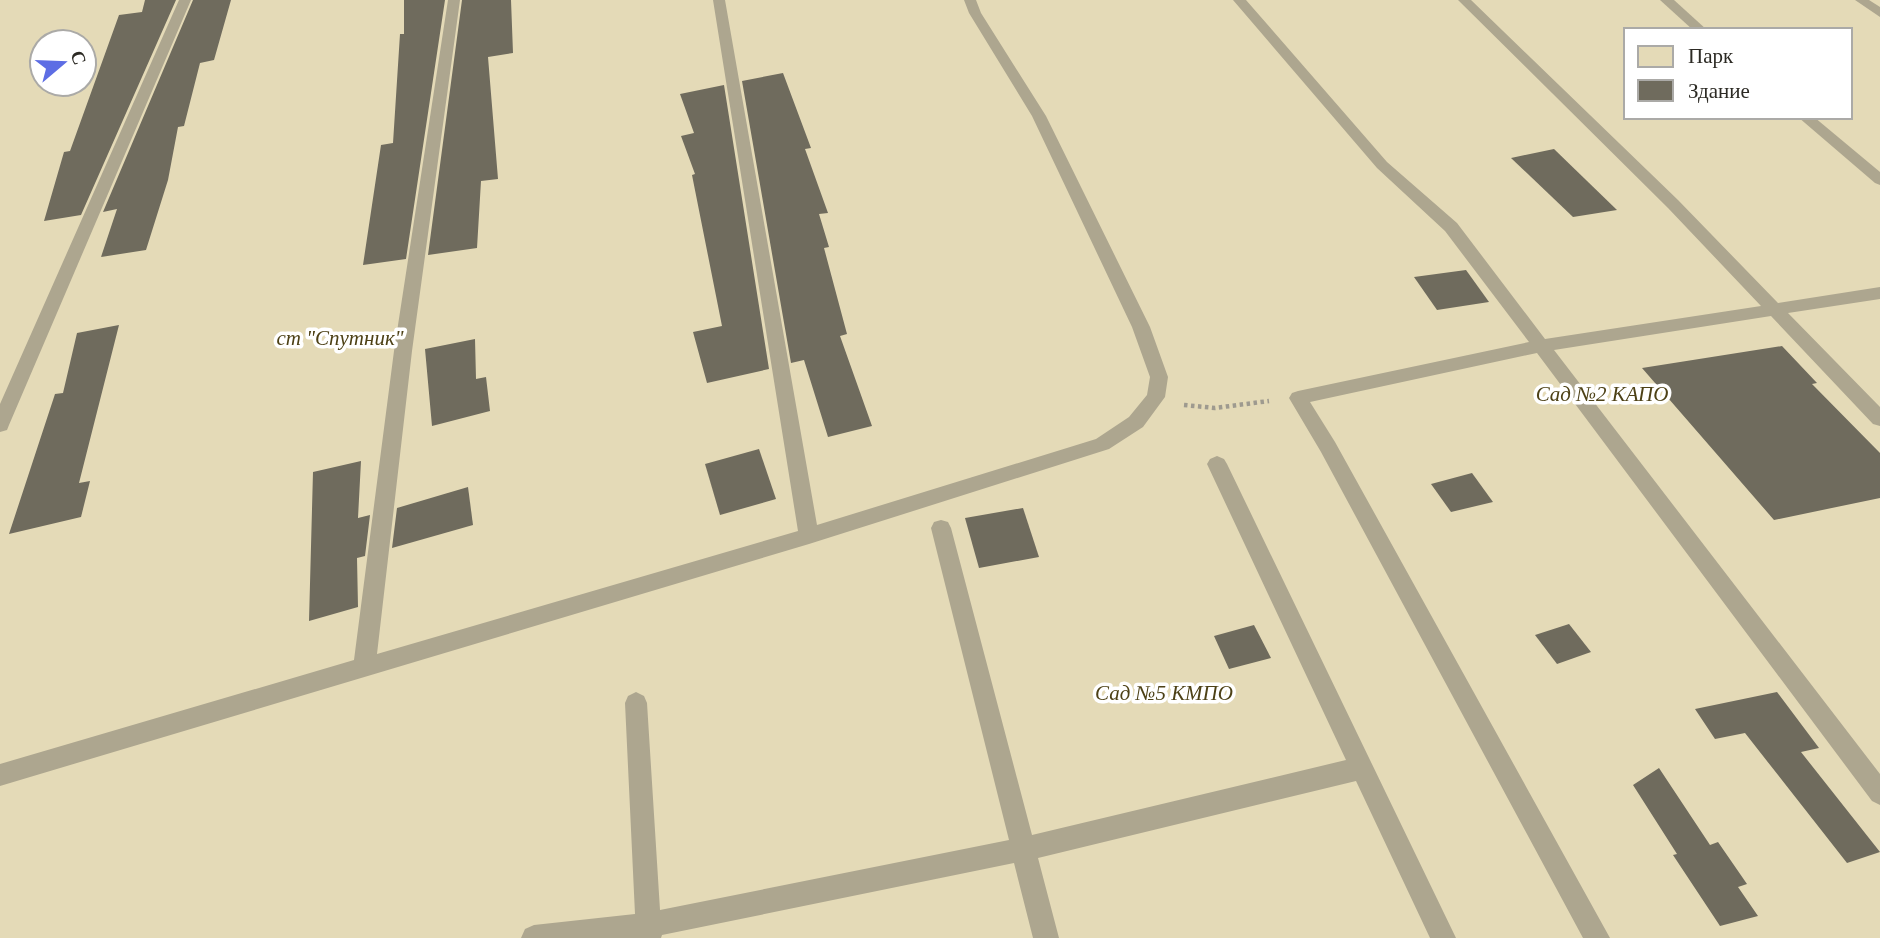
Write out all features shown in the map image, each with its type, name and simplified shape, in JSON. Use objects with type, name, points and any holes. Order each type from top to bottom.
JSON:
[{"type":"lane","points":[[0,425],[185,0]]},
{"type":"lane","points":[[364,669],[403,351],[454,0]]},
{"type":"lane","points":[[719,0],[808,536]]},
{"type":"lane","points":[[0,775],[808,536],[1102,444],[1136,422],[1156,397],[1159,377],[1141,327],[1039,116],[970,0]]},
{"type":"lane","points":[[1239,0],[1382,164],[1451,227],[1880,793]]},
{"type":"lane","points":[[1464,0],[1673,204],[1880,419]]},
{"type":"lane","points":[[1666,0],[1699,28]]},
{"type":"lane","points":[[1861,0],[1880,13]]},
{"type":"lane","points":[[1807,119],[1880,180]]},
{"type":"lane","points":[[1597,938],[1328,447],[1298,398],[1540,346],[1880,293]]},
{"type":"lane","points":[[1217,464],[1443,938]]},
{"type":"lane","points":[[941,528],[1046,938]]},
{"type":"lane","points":[[636,703],[648,932]]},
{"type":"lane","points":[[534,938],[648,932],[1024,849],[1362,768]]},
{"type":"path","points":[[1156,397],[1172,404],[1215,408],[1298,398]]},
{"type":"green space","points":[[0,0],[1880,0],[1880,938],[0,938]]},
{"type":"building","points":[[145,0],[176,0],[81,215],[44,221],[64,152],[70,151],[89,98],[98,98],[98,73],[119,15],[142,12]]},
{"type":"building","points":[[193,0],[231,0],[214,60],[200,63],[184,126],[178,127],[168,180],[146,250],[101,257],[117,209],[103,212]]},
{"type":"building","points":[[404,0],[445,0],[406,259],[363,265],[381,145],[393,143],[400,34],[404,34]]},
{"type":"building","points":[[462,0],[511,0],[513,53],[488,57],[498,179],[481,181],[477,248],[428,255]]},
{"type":"building","points":[[783,73],[811,148],[805,149],[828,213],[819,214],[829,247],[824,248],[847,334],[840,336],[872,426],[828,437],[804,360],[791,363],[742,81]]},
{"type":"building","points":[[724,85],[769,369],[707,383],[693,332],[722,326],[692,175],[695,174],[681,136],[694,133],[680,94]]},
{"type":"building","points":[[1554,149],[1617,210],[1573,217],[1511,158]]},
{"type":"building","points":[[1466,270],[1489,302],[1437,310],[1414,277]]},
{"type":"building","points":[[119,325],[79,483],[90,481],[81,517],[9,534],[55,394],[63,393],[77,333]]},
{"type":"building","points":[[475,339],[476,379],[486,377],[490,411],[432,426],[425,349]]},
{"type":"building","points":[[1782,346],[1817,383],[1812,384],[1880,453],[1880,498],[1774,520],[1642,368]]},
{"type":"building","points":[[759,449],[776,499],[720,515],[705,464]]},
{"type":"building","points":[[361,461],[358,518],[370,515],[365,556],[357,558],[358,607],[309,621],[313,472]]},
{"type":"building","points":[[1472,473],[1493,502],[1451,512],[1431,484]]},
{"type":"building","points":[[468,487],[473,525],[392,548],[397,508]]},
{"type":"building","points":[[1023,508],[1039,557],[979,568],[965,518]]},
{"type":"building","points":[[1569,624],[1591,652],[1557,664],[1535,635]]},
{"type":"building","points":[[1254,625],[1271,658],[1229,669],[1214,636]]},
{"type":"building","points":[[1777,692],[1819,748],[1801,752],[1880,852],[1847,863],[1745,733],[1715,739],[1695,709]]},
{"type":"building","points":[[1659,768],[1710,845],[1718,842],[1747,884],[1738,887],[1758,916],[1720,926],[1673,855],[1677,854],[1633,785]]},
{"type":"park label","name":"ст \"Спутник\"","points":[[340,338]]},
{"type":"park label","name":"Сад №2 КАПО","points":[[1602,394]]},
{"type":"park label","name":"Сад №5 КМПО","points":[[1164,693]]}]
